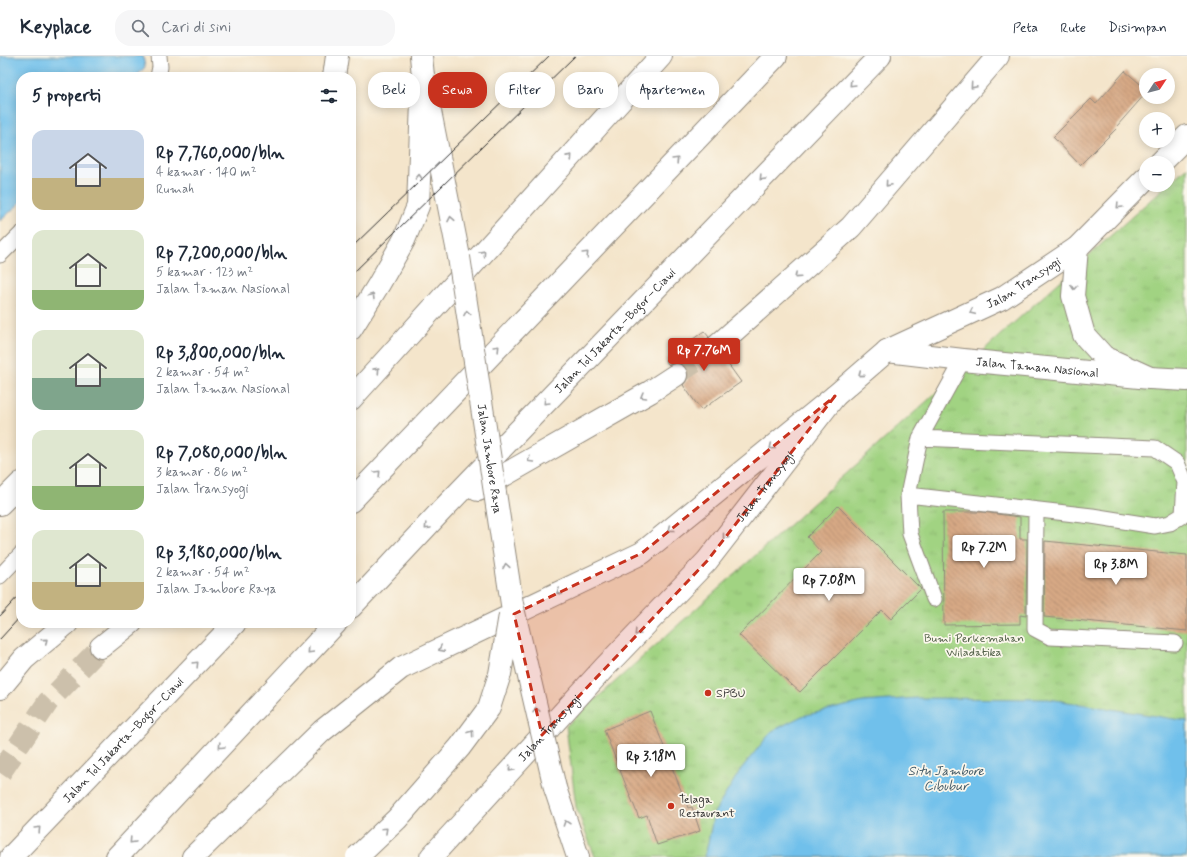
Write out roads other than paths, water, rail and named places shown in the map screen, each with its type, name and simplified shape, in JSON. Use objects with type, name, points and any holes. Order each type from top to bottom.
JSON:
[{"type":"main road","points":[[335,72],[337,56]]},
{"type":"main road","points":[[356,393],[661,56]]},
{"type":"main road","points":[[356,496],[776,56]]},
{"type":"main road","name":"Jalan Tol Jakarta–Bogor–Ciawi","points":[[356,602],[442,510],[880,56]]},
{"type":"main road","points":[[716,348],[851,227],[998,56]]},
{"type":"main road","points":[[356,320],[404,240],[418,206],[422,66]]},
{"type":"main road","name":"Jalan Jambore Raya","points":[[422,66],[459,257],[512,604],[555,788],[578,857]]},
{"type":"main road","points":[[1167,156],[1187,136]]},
{"type":"main road","name":"Jalan Transyogi","points":[[431,857],[604,668],[706,561],[835,396],[887,351],[1002,298],[1077,248],[1139,185]]},
{"type":"main road","points":[[1077,248],[1073,296],[1084,335],[1104,357],[1150,378]]},
{"type":"main road","name":"Jalan Taman Nasional","points":[[887,351],[963,360],[1150,378],[1187,380]]},
{"type":"main road","points":[[442,510],[676,376]]},
{"type":"main road","points":[[193,857],[322,731],[401,668],[642,552],[835,396]]},
{"type":"main road","points":[[0,504],[16,488]]},
{"type":"main road","points":[[357,857],[397,819],[460,747],[489,708],[500,674],[512,604]]},
{"type":"main road","points":[[0,688],[24,659],[61,628]]},
{"type":"main road","points":[[101,647],[125,628]]},
{"type":"main road","name":"Jalan Tol Jakarta–Bogor–Ciawi","points":[[11,857],[229,628]]},
{"type":"main road","points":[[117,857],[331,628]]},
{"type":"lane","points":[[159,56],[159,72]]},
{"type":"lane","points":[[0,255],[16,239]]},
{"type":"lane","points":[[934,599],[910,534],[908,495],[920,438],[963,360]]},
{"type":"lane","points":[[908,495],[1156,526],[1185,519],[1186,482],[1177,463],[1155,448],[920,438]]},
{"type":"lane","points":[[1036,510],[1035,630],[1050,637],[1175,643]]},
{"type":"lane","points":[[0,576],[16,559]]},
{"type":"water","points":[[0,56],[143,56],[145,67],[140,72],[16,72],[16,207],[0,221]]},
{"type":"water","name":"Situ Jambore Cibubur","points":[[916,698],[1049,699],[1187,721],[1187,857],[705,857],[714,813],[741,769],[772,731],[802,716],[863,702]]},
{"type":"tunnel","points":[[676,375],[716,347]]},
{"type":"tunnel","points":[[0,773],[48,702],[101,647]]},
{"type":"tram line","points":[[356,243],[549,56]]},
{"type":"tram line","points":[[356,270],[575,56]]},
{"type":"tram line","points":[[0,616],[16,598]]},
{"type":"tram line","points":[[0,639],[16,621]]},
{"type":"place","name":"SPBU","points":[[708,693]]},
{"type":"place","name":"Telaga Restaurant","points":[[671,806]]},
{"type":"park label","name":"Bumi Perkemahan Wiladatika","points":[[974,645]]}]
